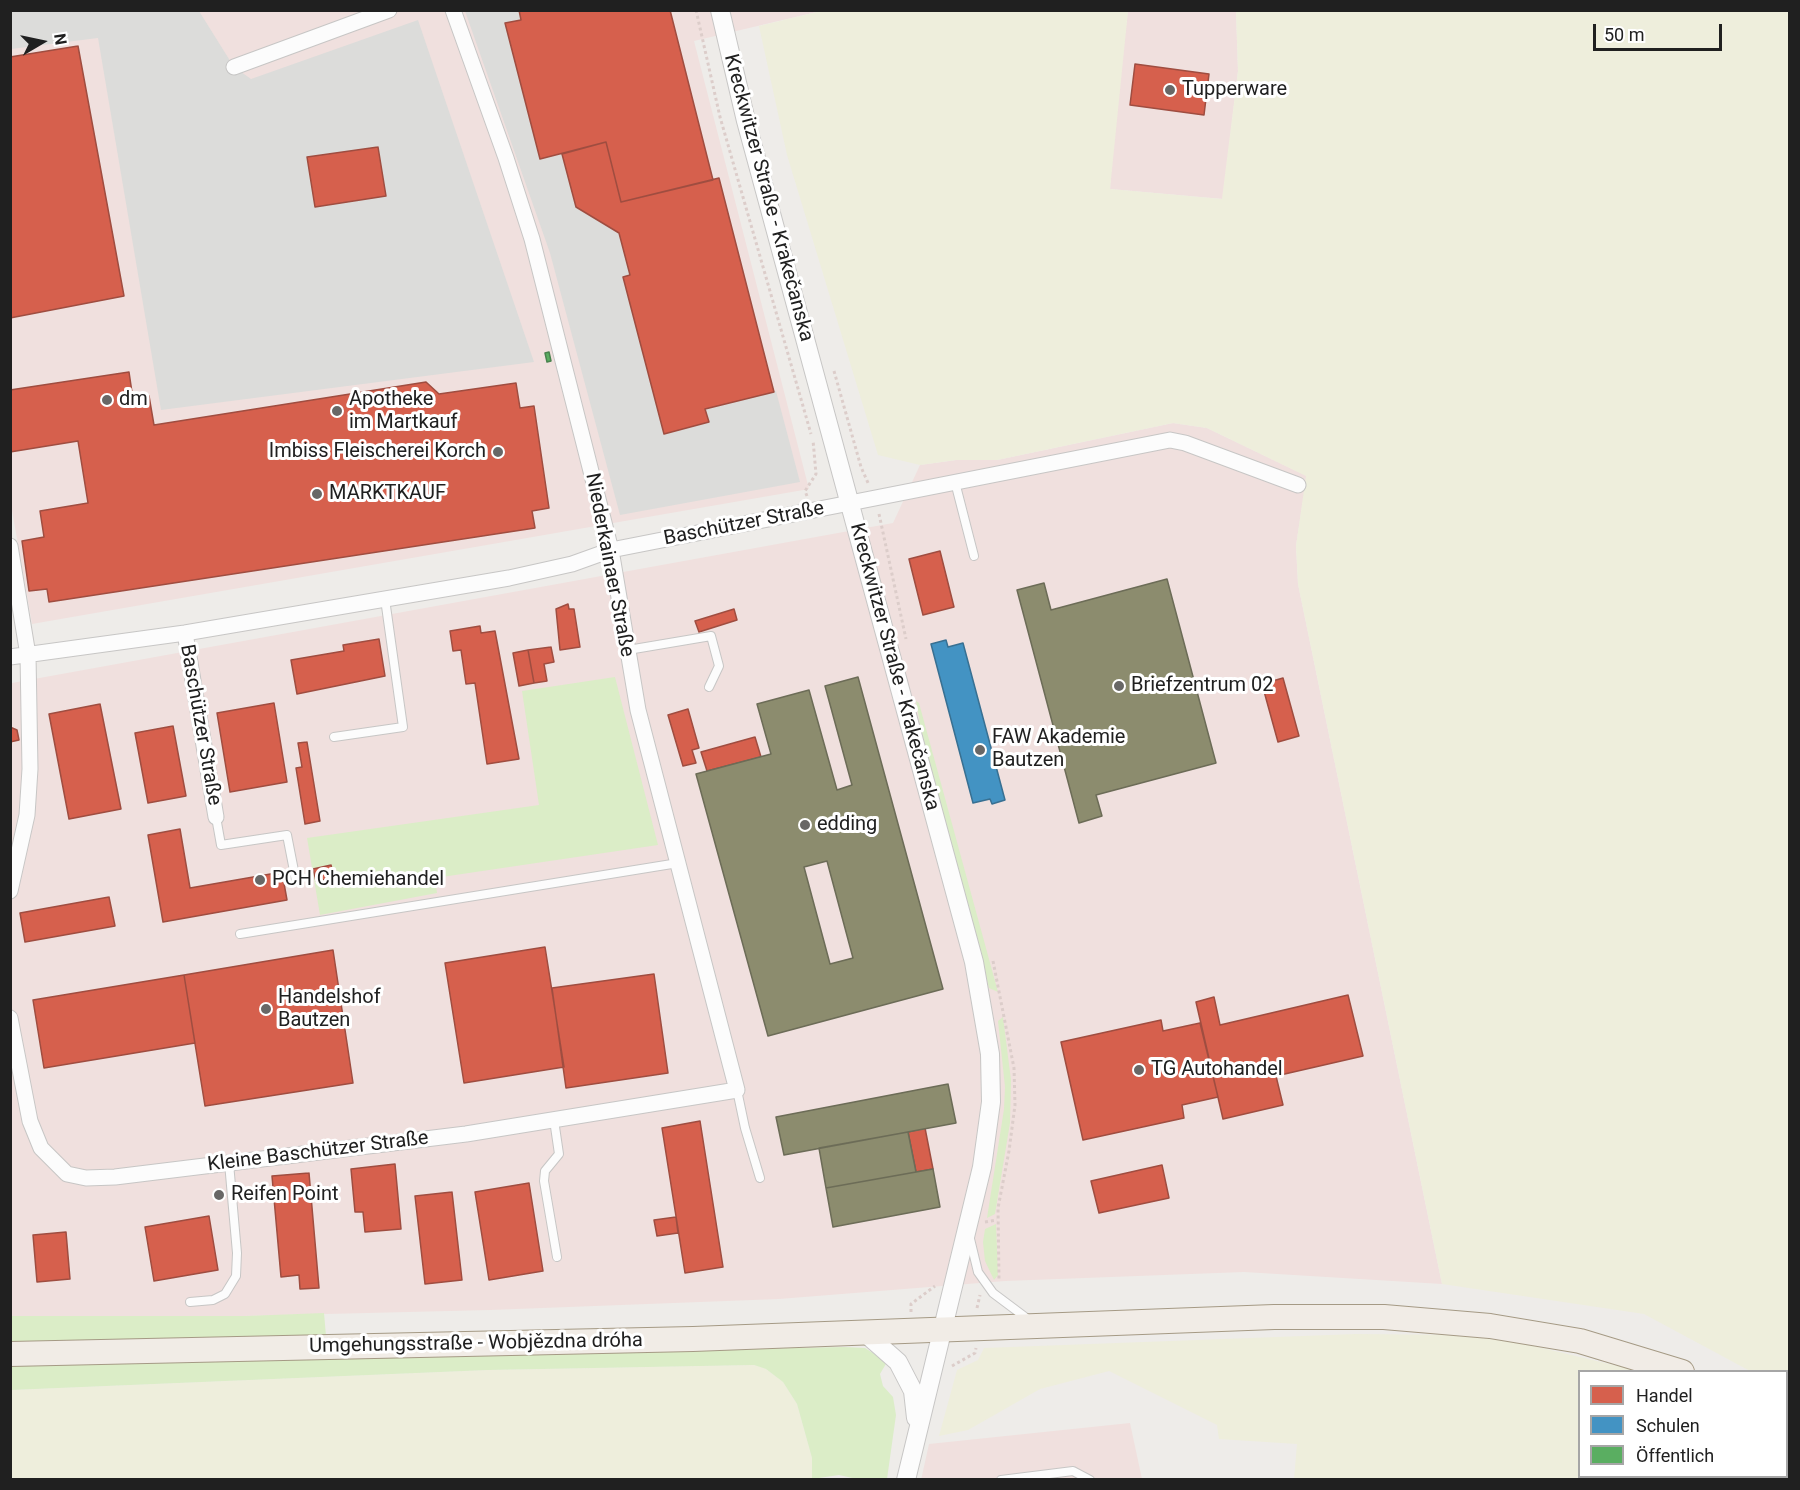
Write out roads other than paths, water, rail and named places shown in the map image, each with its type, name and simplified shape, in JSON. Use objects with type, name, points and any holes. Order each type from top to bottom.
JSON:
[{"type":"main road","name":"Umgehungsstraße - Wobjězdna dróha","points":[[10,1354],[693,1339],[1035,1324],[1274,1317],[1384,1317],[1490,1326],[1580,1341],[1679,1370]]},
{"type":"street","points":[[234,67],[389,10]]},
{"type":"street","name":"Niederkainaer Straße","points":[[453,10],[506,158],[532,239],[610,550],[638,710],[737,1090]]},
{"type":"street","name":"Kreckwitzer Straße - Krakečanska","points":[[720,10],[746,121],[849,503],[891,649],[984,1010],[990,1054],[991,1102],[982,1167],[942,1329]]},
{"type":"street","name":"Baschützer Straße","points":[[10,657],[185,633],[562,567],[610,550],[1170,440],[1185,443],[1298,485]]},
{"type":"street","points":[[10,546],[28,655],[30,769],[27,803],[10,891]]},
{"type":"street","name":"Baschützer Straße","points":[[185,633],[216,817]]},
{"type":"street","name":"Kleine Baschützer Straße","points":[[10,1018],[30,1122],[41,1148],[67,1174],[86,1178],[115,1177],[229,1163],[554,1120],[737,1090]]},
{"type":"street","points":[[906,1479],[942,1329]]},
{"type":"street","points":[[864,1332],[898,1362],[913,1391],[918,1431]]},
{"type":"lane","points":[[955,482],[974,556]]},
{"type":"lane","points":[[334,737],[403,727],[385,598]]},
{"type":"lane","points":[[626,651],[711,636],[719,666],[709,687]]},
{"type":"lane","points":[[216,817],[221,845],[287,835],[296,881]]},
{"type":"lane","points":[[240,934],[678,863]]},
{"type":"lane","points":[[737,1090],[745,1128],[760,1178]]},
{"type":"lane","points":[[554,1120],[559,1154],[545,1172],[544,1181],[557,1257]]},
{"type":"lane","points":[[190,1302],[213,1300],[225,1294],[236,1276],[237,1253],[229,1163]]},
{"type":"lane","points":[[969,1225],[971,1248],[978,1272],[1002,1302],[1035,1324]]},
{"type":"lane","points":[[1001,1479],[1072,1471],[1090,1479]]},
{"type":"place","name":"Tupperware","points":[[1170,90]]},
{"type":"place","name":"dm","points":[[107,400]]},
{"type":"place","name":"Apotheke im Martkauf","points":[[337,411]]},
{"type":"place","name":"Imbiss Fleischerei Korch","points":[[498,452]]},
{"type":"place","name":"MARKTKAUF","points":[[317,494]]},
{"type":"place","name":"Briefzentrum 02","points":[[1119,686]]},
{"type":"place","name":"FAW Akademie Bautzen","points":[[980,750]]},
{"type":"place","name":"edding","points":[[805,825]]},
{"type":"place","name":"PCH Chemiehandel","points":[[260,880]]},
{"type":"place","name":"Handelshof Bautzen","points":[[266,1009]]},
{"type":"place","name":"TG Autohandel","points":[[1139,1070]]},
{"type":"place","name":"Reifen Point","points":[[219,1195]]}]
